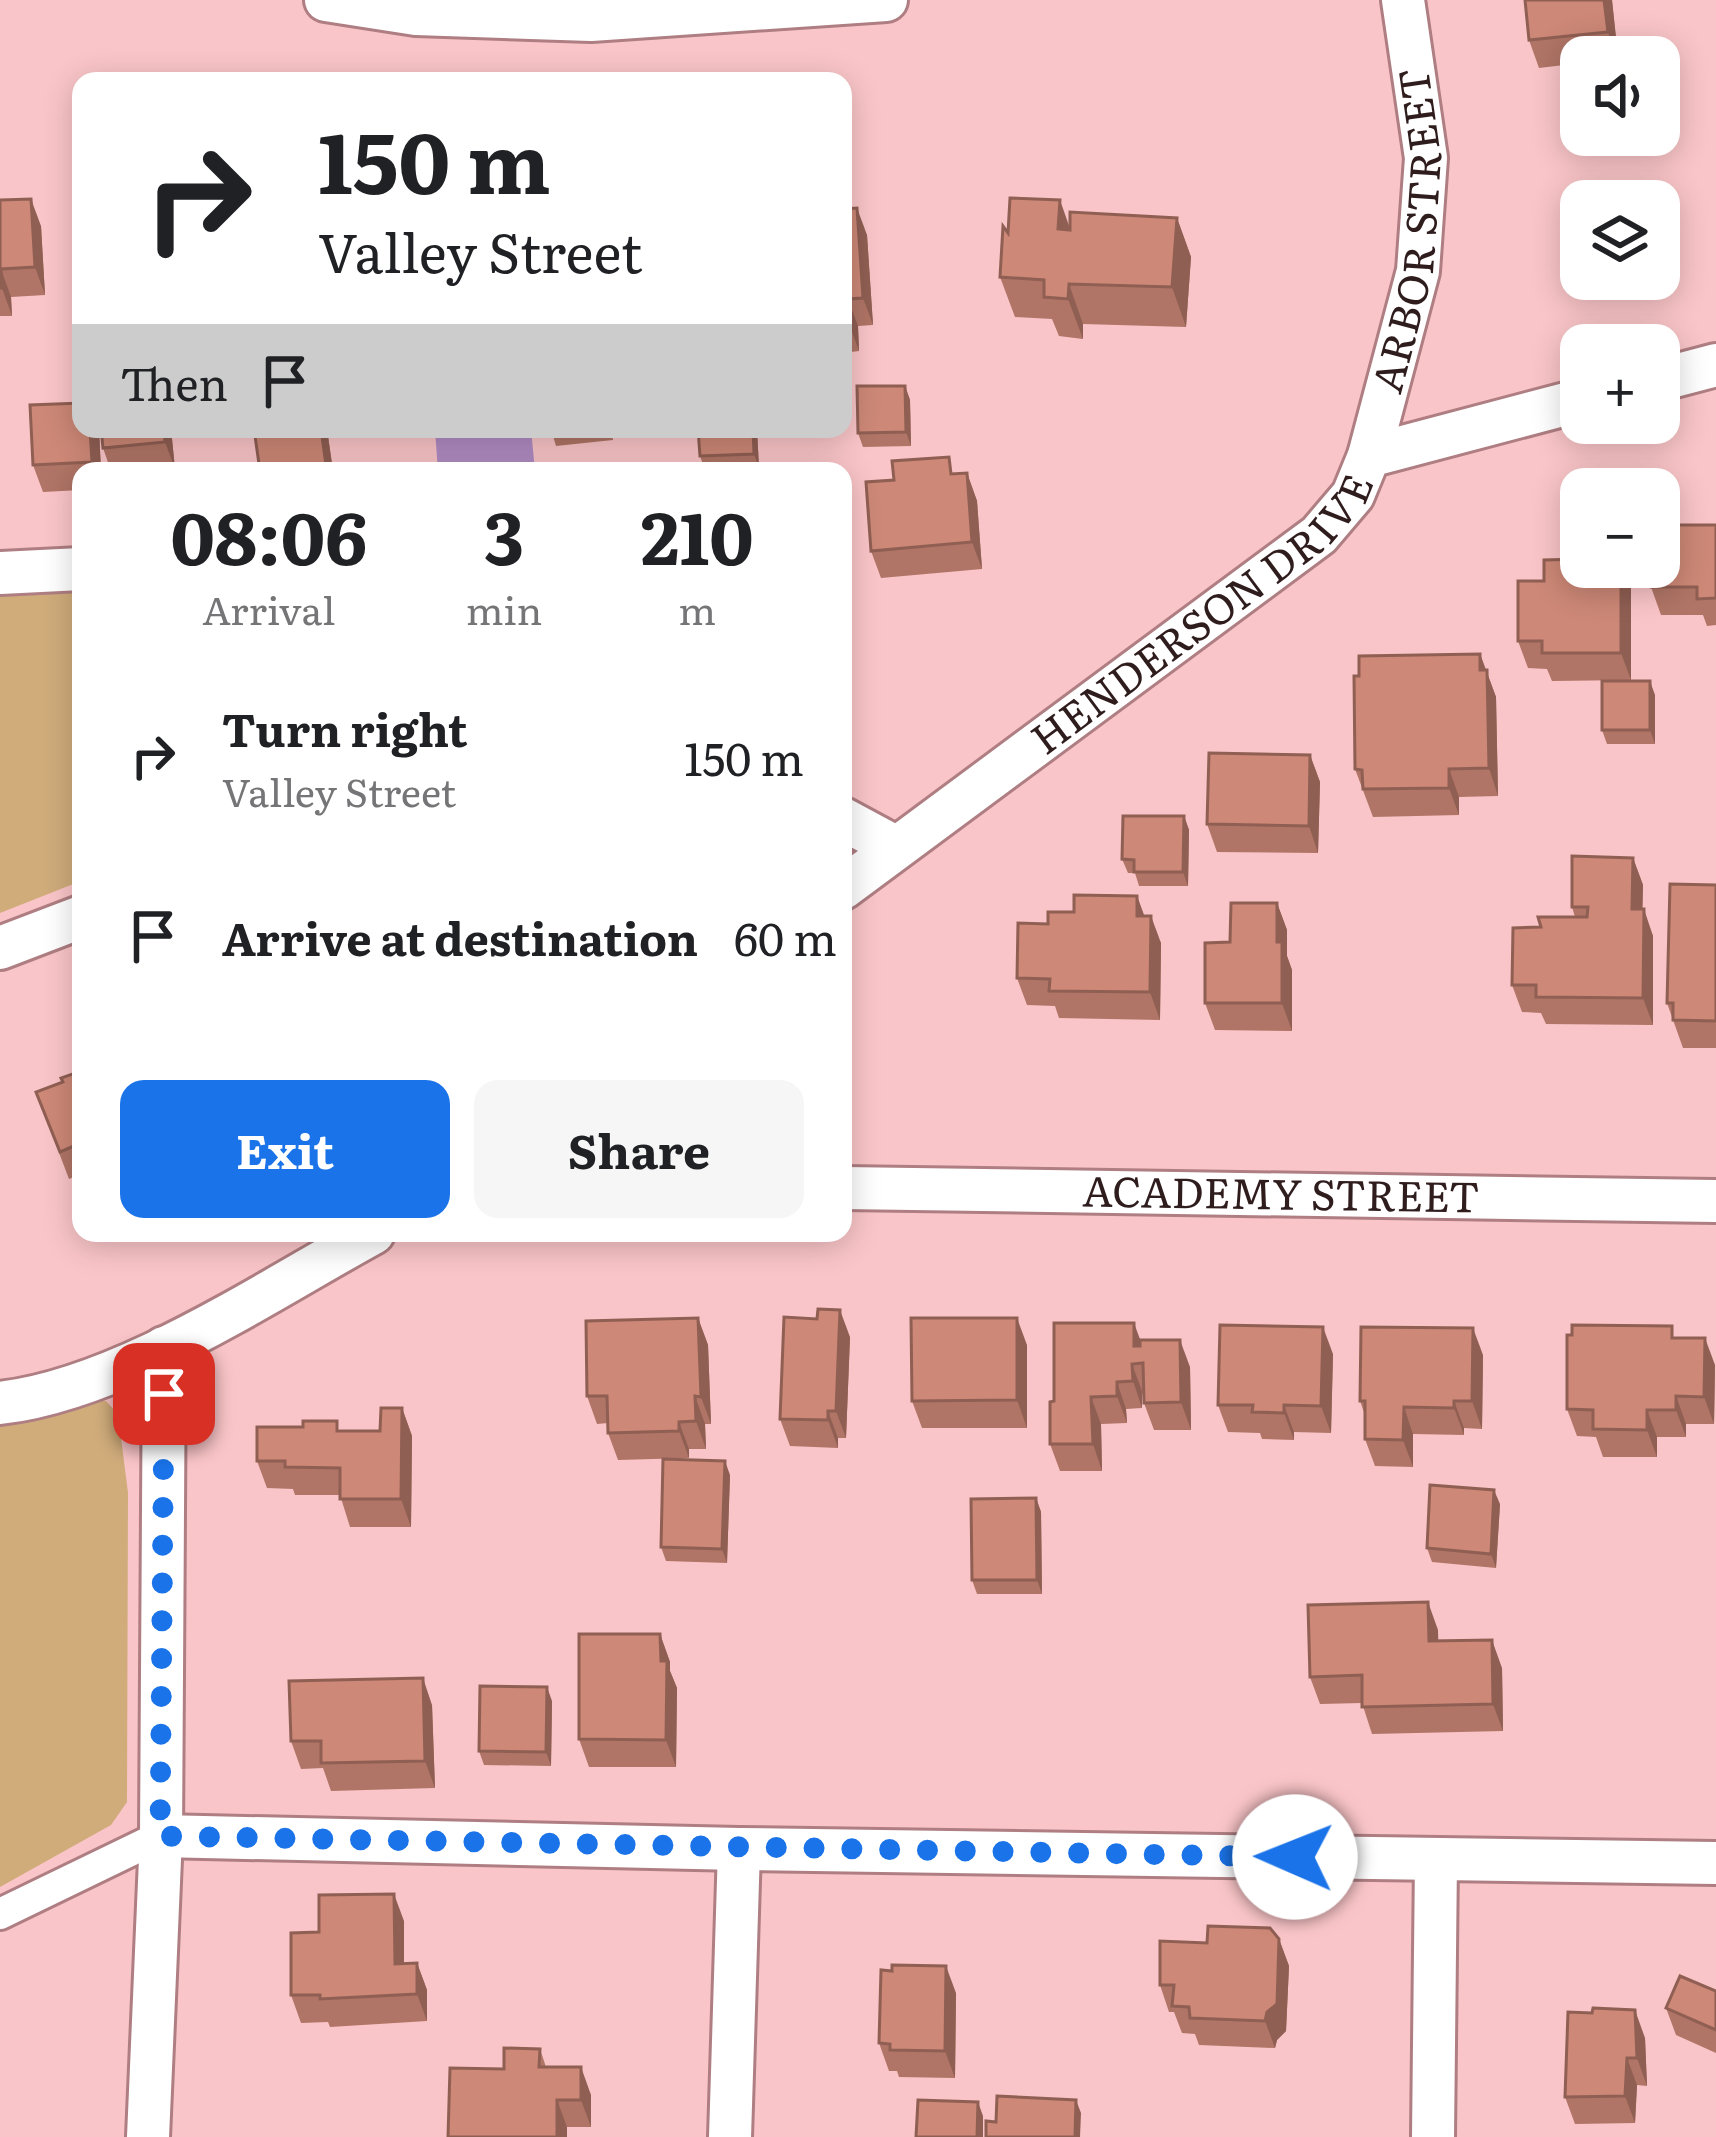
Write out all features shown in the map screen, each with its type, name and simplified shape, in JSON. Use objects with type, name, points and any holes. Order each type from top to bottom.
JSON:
[{"type":"street","points":[[326,0],[416,14],[886,0]]},
{"type":"street","name":"ARBOR STREET","points":[[1369,456],[1418,272],[1426,158],[1403,0]]},
{"type":"street","points":[[1680,374],[1716,365]]},
{"type":"street","name":"HENDERSON DRIVE","points":[[852,881],[1319,535],[1353,495],[1369,456],[1560,406]]},
{"type":"street","points":[[0,573],[72,569]]},
{"type":"street","points":[[852,824],[896,847]]},
{"type":"street","points":[[0,948],[72,920]]},
{"type":"street","name":"ACADEMY STREET","points":[[852,1187],[1716,1201]]},
{"type":"street","points":[[0,1403],[77,1387],[164,1348],[357,1242]]},
{"type":"street","points":[[148,2137],[160,1836],[164,1348]]},
{"type":"street","points":[[0,1914],[160,1836],[1716,1863]]},
{"type":"street","points":[[730,2137],[739,1849]]},
{"type":"street","points":[[1433,2137],[1436,1860]]},
{"type":"shaded area","points":[[436,438],[532,438],[534,462],[437,462]]},
{"type":"shaded area","points":[[72,581],[72,885],[0,913],[0,585]]},
{"type":"shaded area","points":[[98,1399],[118,1414],[128,1493],[127,1802],[111,1825],[0,1887],[0,1415]]},
{"type":"building","points":[[1525,0],[1604,0],[1608,32],[1529,40]]},
{"type":"building","points":[[1010,198],[1060,200],[1058,229],[1070,230],[1070,212],[1177,218],[1172,287],[1069,284],[1068,299],[1044,297],[1044,280],[1000,277]]},
{"type":"building","points":[[31,199],[35,267],[1,269],[0,288],[0,200]]},
{"type":"building","points":[[852,208],[857,208],[863,298],[852,299]]},
{"type":"building","points":[[857,386],[905,386],[906,432],[858,433]]},
{"type":"building","points":[[72,403],[72,438],[91,438],[92,462],[33,465],[30,405]]},
{"type":"building","points":[[102,438],[165,438],[165,442],[103,448]]},
{"type":"building","points":[[255,438],[322,438],[326,462],[259,462]]},
{"type":"building","points":[[699,438],[753,438],[754,454],[700,456]]},
{"type":"building","points":[[949,457],[951,474],[967,473],[972,542],[871,551],[866,482],[894,480],[892,461]]},
{"type":"building","points":[[1680,525],[1716,525],[1716,598],[1697,599],[1697,587],[1680,587]]},
{"type":"building","points":[[1544,560],[1560,560],[1560,588],[1621,588],[1621,653],[1542,653],[1542,641],[1518,641],[1518,581],[1544,581]]},
{"type":"building","points":[[1480,654],[1480,670],[1487,670],[1489,768],[1449,769],[1449,788],[1363,789],[1362,770],[1355,769],[1354,676],[1359,676],[1359,656]]},
{"type":"building","points":[[1602,681],[1650,681],[1650,730],[1602,730]]},
{"type":"building","points":[[1209,753],[1310,755],[1309,826],[1207,824]]},
{"type":"building","points":[[1123,816],[1184,816],[1183,872],[1134,872],[1134,860],[1122,859]]},
{"type":"building","points":[[1572,856],[1633,858],[1632,909],[1644,909],[1643,998],[1536,997],[1536,985],[1512,985],[1513,928],[1541,927],[1538,917],[1587,917],[1588,907],[1572,907]]},
{"type":"building","points":[[1670,884],[1716,885],[1716,1021],[1673,1020],[1673,1003],[1667,1003]]},
{"type":"building","points":[[1074,895],[1137,896],[1137,916],[1151,916],[1150,992],[1049,991],[1050,979],[1017,978],[1018,923],[1048,924],[1048,912],[1074,912]]},
{"type":"building","points":[[1231,903],[1277,903],[1282,1003],[1205,1003],[1205,943],[1230,942]]},
{"type":"building","points":[[72,1074],[72,1147],[60,1152],[36,1092],[63,1082],[61,1078]]},
{"type":"building","points":[[818,1309],[840,1310],[836,1411],[828,1411],[828,1420],[780,1419],[784,1317],[817,1319]]},
{"type":"building","points":[[698,1318],[701,1397],[695,1396],[696,1421],[679,1422],[679,1431],[608,1433],[607,1396],[587,1396],[586,1321]]},
{"type":"building","points":[[911,1318],[1017,1318],[1017,1400],[912,1401]]},
{"type":"building","points":[[1054,1323],[1134,1323],[1134,1346],[1140,1346],[1140,1340],[1180,1340],[1181,1402],[1144,1403],[1143,1363],[1132,1364],[1133,1381],[1117,1382],[1117,1396],[1091,1397],[1093,1444],[1050,1444]]},
{"type":"building","points":[[1220,1325],[1323,1327],[1321,1406],[1284,1405],[1284,1413],[1252,1412],[1253,1405],[1218,1405]]},
{"type":"building","points":[[1572,1325],[1672,1326],[1672,1338],[1705,1338],[1704,1397],[1676,1396],[1676,1410],[1647,1410],[1647,1430],[1593,1429],[1593,1410],[1567,1409],[1567,1335],[1572,1335]]},
{"type":"building","points":[[1361,1327],[1473,1328],[1472,1401],[1454,1401],[1454,1408],[1404,1407],[1403,1440],[1365,1439],[1365,1401],[1360,1401]]},
{"type":"building","points":[[381,1408],[402,1408],[401,1499],[340,1499],[340,1468],[285,1467],[285,1461],[257,1461],[257,1427],[337,1421],[337,1431],[380,1431]]},
{"type":"building","points":[[663,1459],[725,1461],[722,1549],[661,1547]]},
{"type":"building","points":[[1430,1485],[1494,1490],[1491,1554],[1427,1548]]},
{"type":"building","points":[[1036,1498],[1037,1580],[972,1580],[971,1499]]},
{"type":"building","points":[[1428,1602],[1429,1641],[1492,1640],[1493,1704],[1362,1707],[1362,1675],[1310,1677],[1308,1605]]},
{"type":"building","points":[[579,1634],[660,1634],[661,1661],[667,1661],[666,1740],[579,1739]]},
{"type":"building","points":[[423,1678],[425,1761],[321,1763],[321,1741],[291,1741],[289,1681]]},
{"type":"building","points":[[480,1686],[547,1687],[546,1752],[479,1751]]},
{"type":"building","points":[[394,1894],[395,1964],[417,1963],[417,1994],[320,1999],[320,1995],[291,1995],[291,1933],[319,1932],[319,1895]]},
{"type":"building","points":[[1208,1926],[1270,1928],[1279,1939],[1277,2004],[1265,2021],[1190,2018],[1189,2007],[1172,2006],[1174,1985],[1160,1985],[1160,1941],[1207,1943]]},
{"type":"building","points":[[892,1965],[946,1966],[945,2051],[890,2050],[890,2044],[879,2043],[881,1970],[892,1971]]},
{"type":"building","points":[[1680,1976],[1716,1991],[1716,2030],[1666,2008]]},
{"type":"building","points":[[1593,2008],[1635,2010],[1637,2058],[1627,2058],[1625,2096],[1565,2097],[1568,2012],[1592,2013]]},
{"type":"building","points":[[504,2048],[540,2049],[539,2067],[581,2067],[581,2100],[557,2100],[557,2137],[448,2137],[450,2068],[504,2069]]},
{"type":"building","points":[[997,2096],[1076,2100],[1075,2137],[986,2137],[986,2121],[996,2122]]},
{"type":"building","points":[[918,2100],[978,2102],[977,2137],[916,2137]]},
{"type":"route","points":[[164,1394],[160,1836],[1295,1857]]}]
